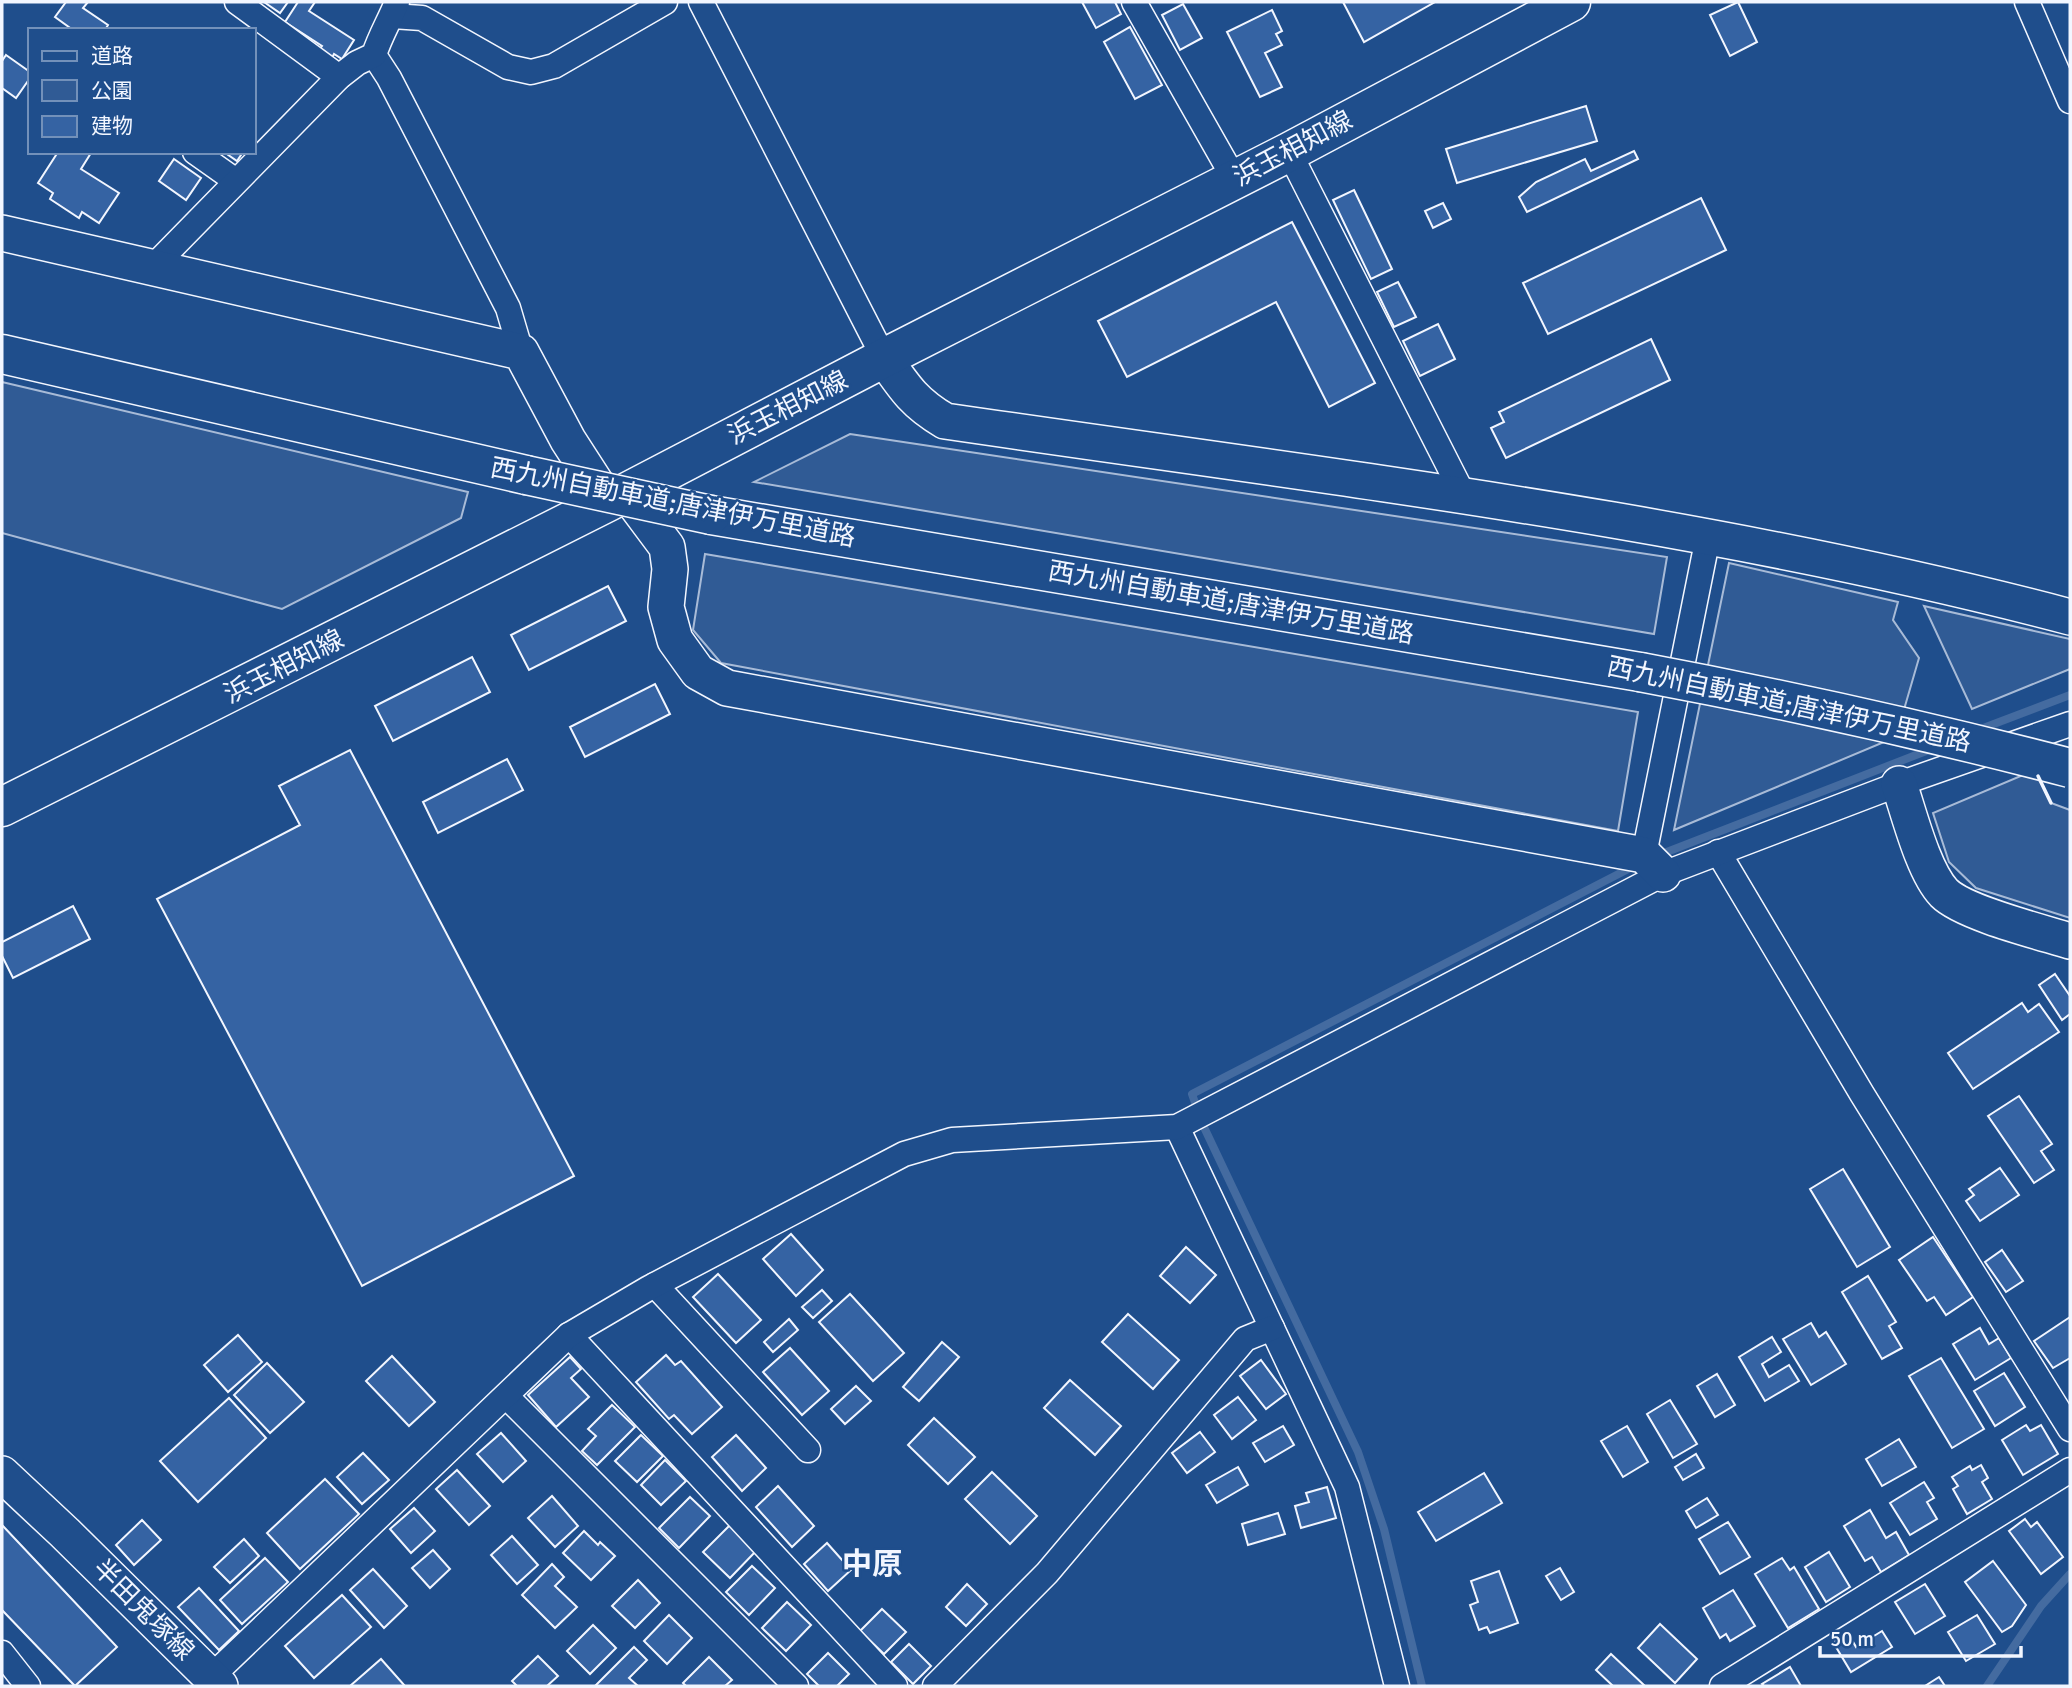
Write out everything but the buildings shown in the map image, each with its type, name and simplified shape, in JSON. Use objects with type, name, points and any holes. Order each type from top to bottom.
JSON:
[{"type":"main road","name":"浜玉相知線","points":[[2,807],[617,497],[1235,180],[1571,2]]},
{"type":"main road","name":"西九州自動車道;唐津伊万里道路","points":[[2,329],[391,444]]},
{"type":"main road","name":"西九州自動車道;唐津伊万里道路","points":[[2,354],[712,516],[1640,672],[1934,733],[2070,768]]},
{"type":"street","points":[[237,2],[339,77]]},
{"type":"street","points":[[151,269],[339,77],[357,63],[374,55],[380,35],[394,9],[422,18],[508,66],[531,72],[554,66],[665,2]]},
{"type":"street","points":[[701,2],[884,358],[910,396],[927,411],[945,421],[1708,537],[1992,596],[2070,617]]},
{"type":"street","points":[[1133,2],[1235,180]]},
{"type":"street","points":[[2027,2],[2070,101]]},
{"type":"street","points":[[374,55],[390,78],[508,309],[521,352],[568,440],[617,497],[667,547],[670,569],[666,607],[675,640],[698,672],[727,688],[1653,864]]},
{"type":"street","points":[[1289,152],[1465,498]]},
{"type":"street","points":[[198,154],[236,181]]},
{"type":"street","points":[[2,233],[521,352]]},
{"type":"street","points":[[1653,864],[1708,537]]},
{"type":"street","points":[[216,1682],[569,1335],[655,1285],[904,1154],[952,1140],[1180,1125],[1653,864],[1718,852],[1899,783],[2070,724]]},
{"type":"street","points":[[1899,783],[1930,872],[1945,894],[1967,908],[2070,941]]},
{"type":"street","points":[[1718,852],[1862,1094],[2070,1429]]},
{"type":"street","points":[[1180,1125],[1347,1487],[1397,1686]]},
{"type":"street","points":[[655,1285],[808,1450]]},
{"type":"street","points":[[935,1686],[1047,1573],[1245,1339],[1272,1328]]},
{"type":"street","points":[[569,1335],[895,1686]]},
{"type":"street","points":[[506,1396],[796,1686]]},
{"type":"street","name":"半田鬼塚線","points":[[2,1451],[65,1533]]},
{"type":"street","points":[[1722,1686],[2070,1470]]},
{"type":"street","name":"半田鬼塚線","points":[[2,1474],[216,1682]]},
{"type":"street","points":[[2,1653],[28,1686]]},
{"type":"green space","points":[[2,382],[468,492],[461,518],[282,609],[2,533]]},
{"type":"green space","points":[[850,434],[1667,557],[1654,634],[754,482]]},
{"type":"green space","points":[[705,554],[1638,712],[1618,831],[721,663],[693,630]]},
{"type":"green space","points":[[1729,563],[1898,602],[1893,620],[1919,658],[1896,737],[1674,830]]},
{"type":"green space","points":[[1924,606],[2070,639],[2070,669],[1972,709]]},
{"type":"green space","points":[[2035,770],[2051,803],[2070,810],[2070,918],[1976,888],[1949,862],[1933,813]]},
{"type":"waterway","points":[[1978,730],[2070,695]]},
{"type":"waterway","points":[[1659,855],[1934,748]]},
{"type":"waterway","points":[[1422,1686],[1384,1529],[1358,1452],[1202,1123],[1192,1094],[1634,866]]},
{"type":"waterway","points":[[1987,1686],[2041,1606],[2070,1574]]},
{"type":"wall","points":[[2038,776],[2051,803]]},
{"type":"district","name":"中原","points":[[872,1564]]}]
